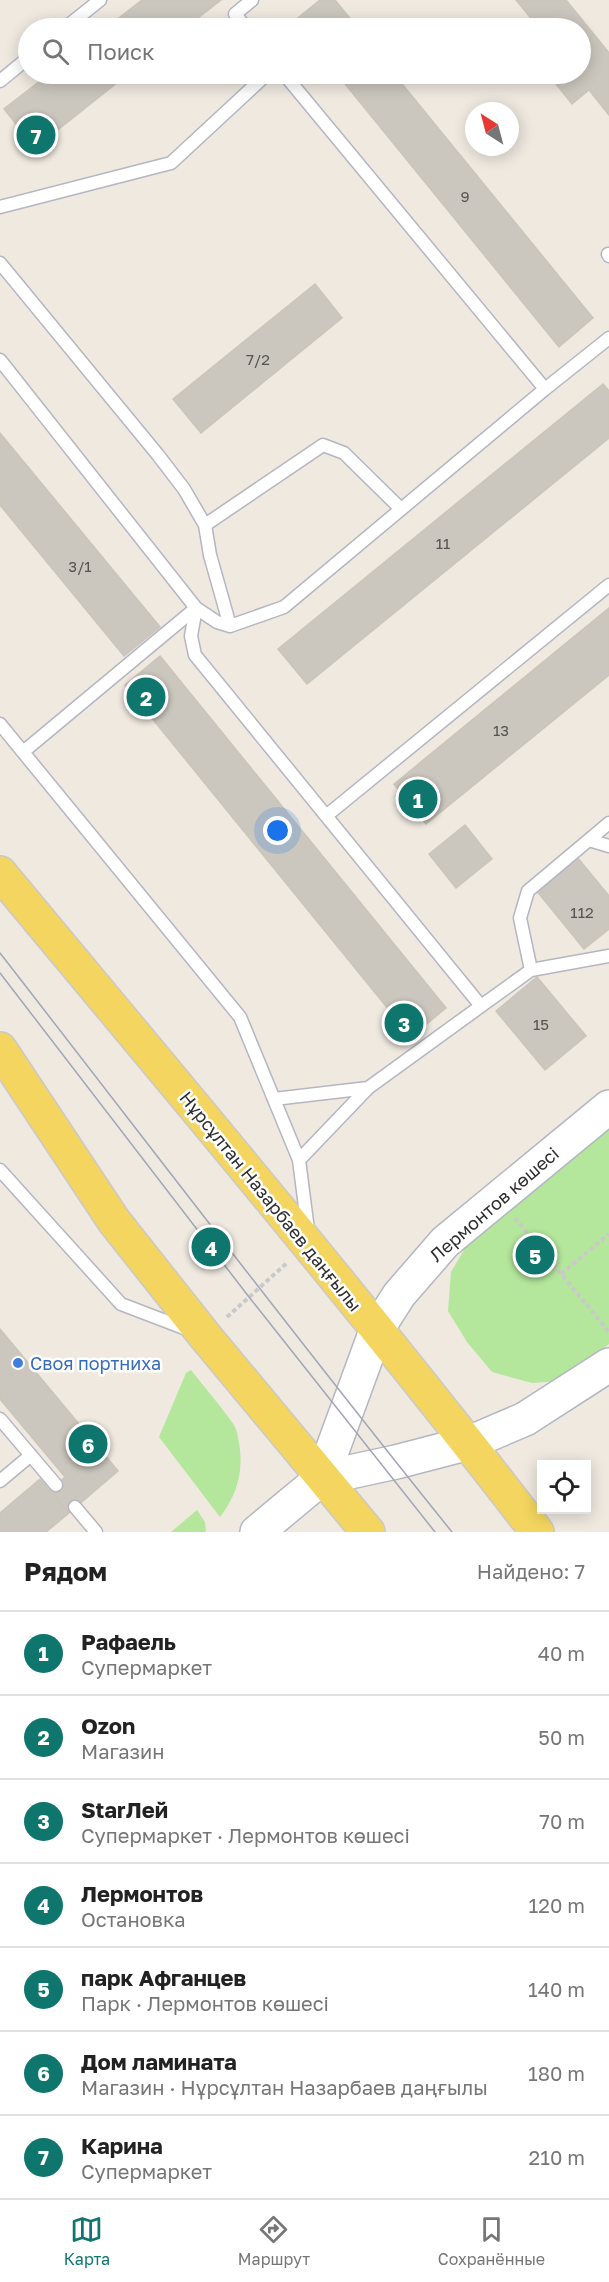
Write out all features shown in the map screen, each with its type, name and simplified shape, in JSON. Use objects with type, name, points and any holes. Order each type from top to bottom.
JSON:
[{"type":"main road","name":"Нұрсұлтан Назарбаев даңғылы","points":[[0,873],[299,1254],[376,1331],[469,1443],[537,1532]]},
{"type":"main road","points":[[0,1049],[114,1221],[216,1327],[322,1478],[368,1532]]},
{"type":"main road","name":"Лермонтов көшесі","points":[[322,1478],[376,1331],[399,1295],[445,1242],[609,1107]]},
{"type":"main road","points":[[256,1532],[322,1478],[469,1443],[525,1419],[607,1370]]},
{"type":"lane","points":[[78,18],[100,0]]},
{"type":"lane","points":[[238,18],[235,14],[252,0]]},
{"type":"lane","points":[[0,81],[18,66]]},
{"type":"lane","points":[[0,207],[171,163],[256,84]]},
{"type":"lane","points":[[292,84],[545,389]]},
{"type":"lane","points":[[0,263],[158,454],[184,489],[205,525],[210,555],[230,626]]},
{"type":"lane","points":[[0,360],[196,608],[217,622],[230,626],[284,607],[609,338]]},
{"type":"lane","points":[[205,525],[323,445],[344,453],[401,509]]},
{"type":"lane","points":[[326,816],[609,585]]},
{"type":"lane","points":[[23,752],[196,608]]},
{"type":"lane","points":[[196,608],[191,636],[195,655],[481,1006]]},
{"type":"lane","points":[[0,724],[240,1017],[299,1160],[299,1254]]},
{"type":"lane","points":[[531,970],[520,918],[528,891],[609,823]]},
{"type":"lane","points":[[589,840],[609,846]]},
{"type":"lane","points":[[299,1160],[368,1088],[531,970],[609,956]]},
{"type":"lane","points":[[274,1099],[368,1088]]},
{"type":"lane","points":[[0,1170],[121,1304],[216,1327]]},
{"type":"lane","points":[[0,1419],[56,1485]]},
{"type":"lane","points":[[0,1481],[31,1455]]},
{"type":"lane","points":[[75,1507],[96,1532]]},
{"type":"path","points":[[515,1217],[609,1332]]},
{"type":"path","points":[[561,1274],[609,1234]]},
{"type":"path","points":[[216,1327],[299,1254]]},
{"type":"green space","points":[[609,1124],[609,1344],[559,1381],[532,1383],[492,1372],[467,1342],[448,1311],[451,1272],[471,1238]]},
{"type":"green space","points":[[191,1370],[229,1418],[238,1436],[241,1463],[238,1482],[231,1500],[220,1517],[159,1437],[186,1373]]},
{"type":"green space","points":[[197,1510],[205,1522],[206,1532],[171,1532]]},
{"type":"building","points":[[142,0],[221,0],[198,18],[119,18]]},
{"type":"building","points":[[320,0],[335,0],[350,18],[298,18]]},
{"type":"building","points":[[516,0],[566,0],[581,18],[531,18]]},
{"type":"building","points":[[591,31],[609,53],[609,115],[589,90],[572,104],[556,84],[591,84]]},
{"type":"building","points":[[36,84],[115,84],[35,148],[4,109]]},
{"type":"building","points":[[345,84],[402,84],[593,318],[559,347]]},
{"type":"building","points":[[315,284],[342,318],[201,433],[173,399]]},
{"type":"building","points":[[603,384],[609,391],[609,438],[307,684],[278,649]]},
{"type":"building","points":[[0,433],[160,627],[124,656],[0,505]]},
{"type":"building","points":[[609,608],[609,675],[426,824],[394,784]]},
{"type":"building","points":[[160,656],[446,1008],[411,1037],[125,685]]},
{"type":"building","points":[[465,825],[492,859],[456,888],[429,854]]},
{"type":"building","points":[[577,857],[609,896],[609,929],[584,949],[536,890]]},
{"type":"building","points":[[537,977],[586,1036],[545,1070],[496,1011]]},
{"type":"building","points":[[0,1329],[118,1471],[69,1513],[50,1490],[65,1477],[0,1399]]},
{"type":"building","points":[[40,1479],[69,1513],[46,1532],[0,1532],[0,1513]]},
{"type":"tram line","points":[[0,953],[281,1316],[452,1532]]},
{"type":"tram line","points":[[0,973],[249,1297],[435,1532]]},
{"type":"place","name":"Карина","points":[[36,135]]},
{"type":"place","name":"Ozon","points":[[146,697]]},
{"type":"place","name":"Рафаель","points":[[418,799]]},
{"type":"place","name":"StarЛей","points":[[404,1023]]},
{"type":"place","name":"Лермонтов","points":[[211,1247]]},
{"type":"place","name":"парк Афганцев","points":[[535,1255]]},
{"type":"place","name":"Своя портниха","points":[[18,1363]]},
{"type":"place","name":"Дом ламината","points":[[88,1444]]}]
